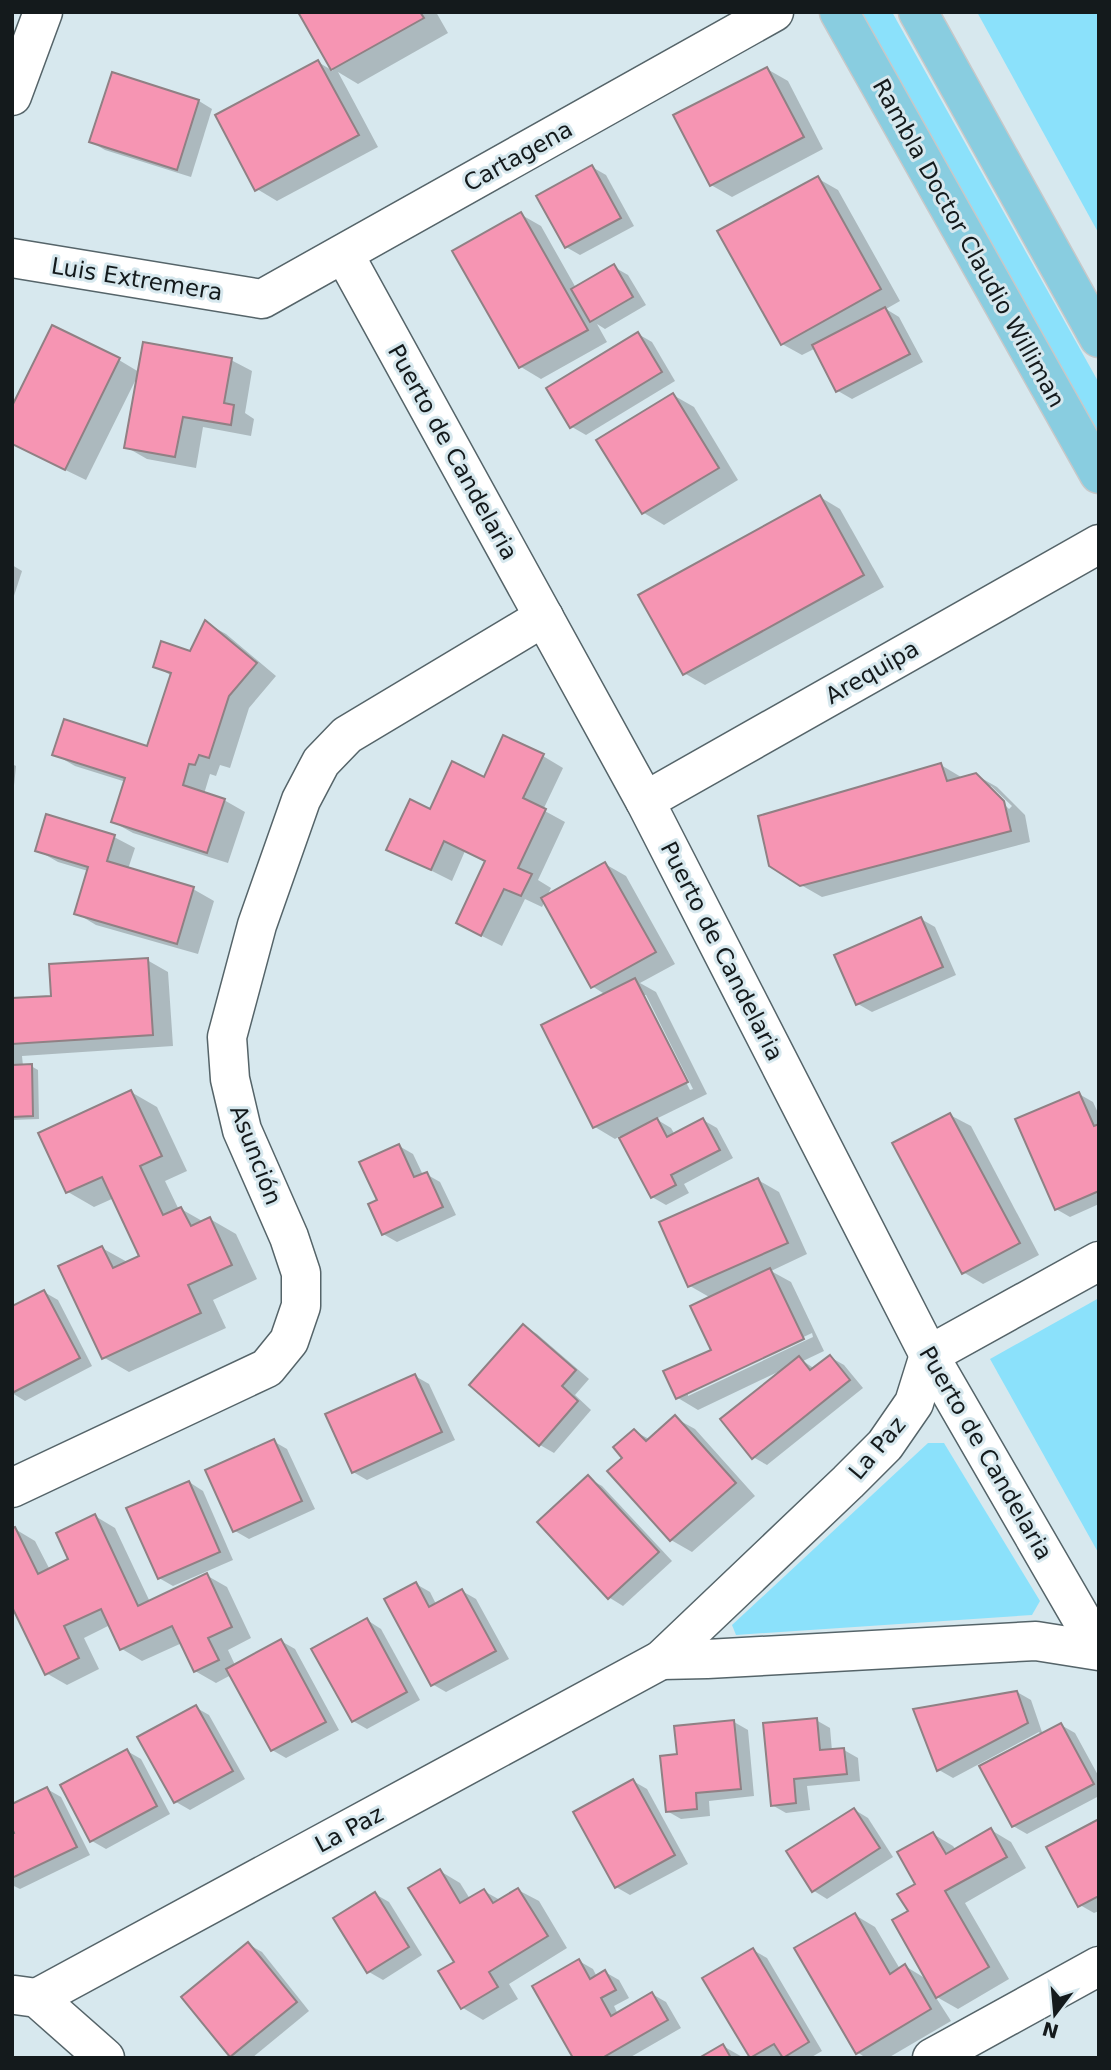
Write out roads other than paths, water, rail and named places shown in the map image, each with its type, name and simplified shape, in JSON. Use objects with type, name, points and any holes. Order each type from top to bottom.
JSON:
[{"type":"main road","name":"Rambla Doctor Claudio Williman","points":[[839,12],[1099,474]]},
{"type":"main road","points":[[918,12],[1099,338]]},
{"type":"street","points":[[12,96],[43,12]]},
{"type":"street","name":"Cartagena","points":[[262,299],[774,12]]},
{"type":"street","name":"Puerto de Candelaria","points":[[344,254],[645,801],[929,1355],[1099,1650]]},
{"type":"street","name":"Luis Extremera","points":[[12,258],[262,299]]},
{"type":"street","name":"Arequipa","points":[[645,801],[1099,544]]},
{"type":"street","name":"Asunción","points":[[12,1488],[267,1368],[289,1341],[301,1306],[301,1273],[289,1237],[242,1130],[230,1079],[227,1037],[239,986],[270,887],[301,800],[321,762],[347,735],[544,617]]},
{"type":"street","points":[[929,1355],[1099,1261]]},
{"type":"street","name":"La Paz","points":[[25,1996],[660,1660],[885,1445],[914,1403],[929,1355]]},
{"type":"street","name":"La Paz","points":[[660,1660],[1036,1641],[1099,1650]]},
{"type":"street","points":[[932,2058],[1099,1966]]},
{"type":"street","points":[[25,1996],[105,2058]]}]
